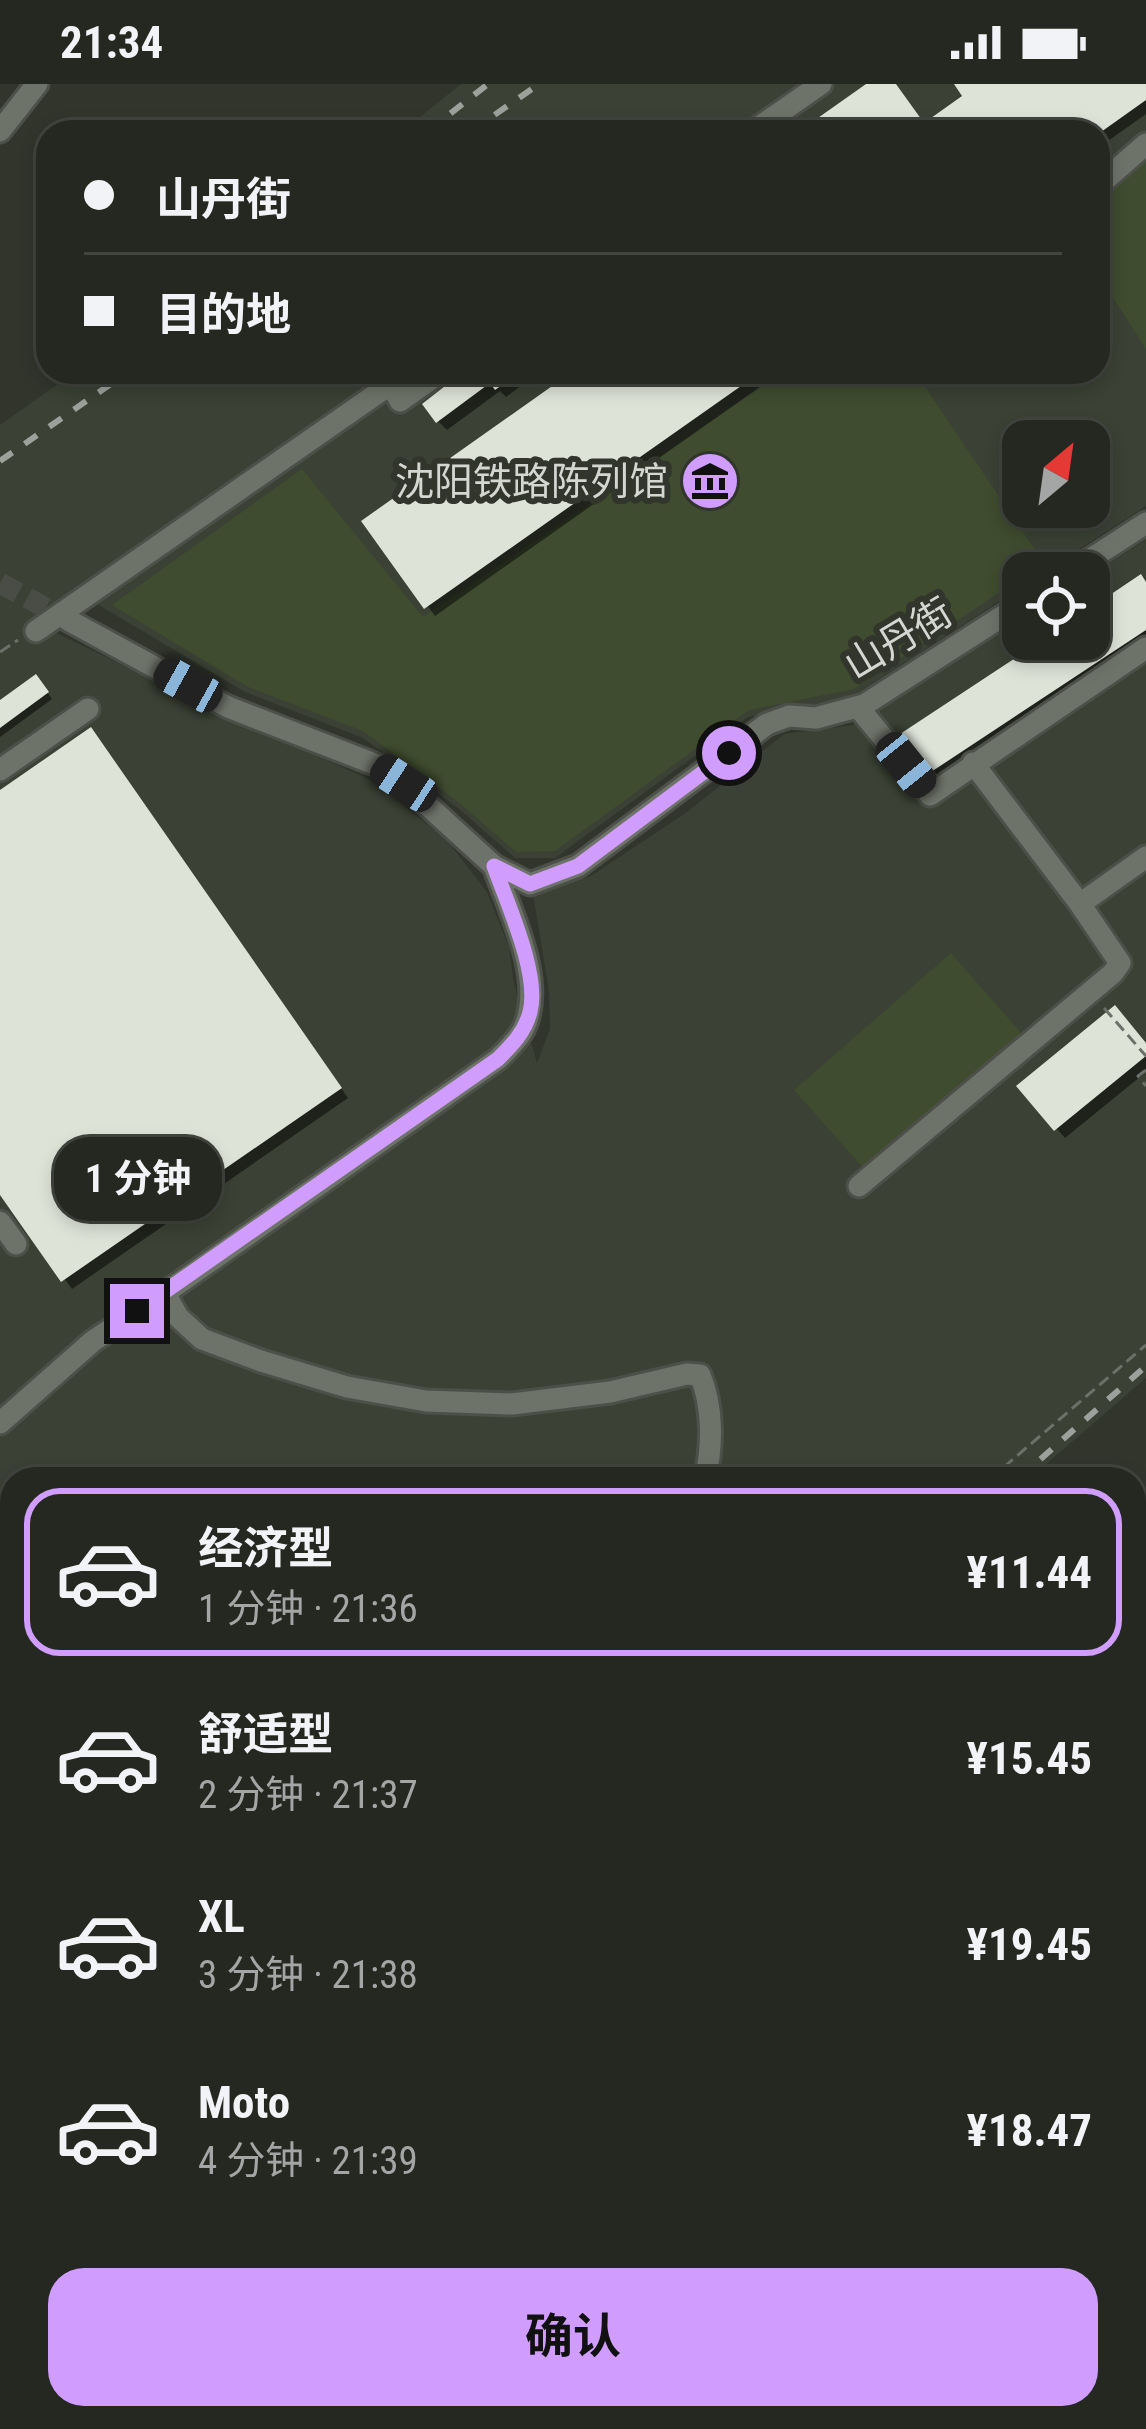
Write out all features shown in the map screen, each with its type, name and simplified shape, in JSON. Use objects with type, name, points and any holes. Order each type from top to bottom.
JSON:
[{"type":"street","points":[[0,131],[37,84]]},
{"type":"street","points":[[769,120],[821,84]]},
{"type":"street","points":[[1110,176],[1146,144]]},
{"type":"street","points":[[36,631],[390,384]]},
{"type":"street","points":[[399,384],[400,400],[423,384]]},
{"type":"street","points":[[1102,552],[1146,524]]},
{"type":"street","name":"山丹街","points":[[494,866],[530,884],[578,866],[767,724],[789,716],[816,718],[858,707],[1002,616]]},
{"type":"street","points":[[0,1423],[93,1341],[498,1059],[521,1034],[532,1009],[527,957],[494,866],[404,783],[377,766],[228,706],[68,620]]},
{"type":"street","points":[[858,707],[930,795],[1146,648]]},
{"type":"street","points":[[0,770],[88,709]]},
{"type":"street","points":[[859,1186],[1120,963],[973,764]]},
{"type":"street","points":[[1080,904],[1146,857]]},
{"type":"street","points":[[0,1222],[16,1244]]},
{"type":"street","points":[[165,1293],[178,1316],[202,1339],[347,1387],[426,1401],[512,1403],[700,1375],[710,1402],[708,1467]]},
{"type":"path","points":[[0,652],[36,631]]},
{"type":"path","points":[[1091,992],[1146,1056]]},
{"type":"path","points":[[1146,1070],[1138,1076],[1146,1086]]},
{"type":"path","points":[[1004,1467],[1146,1345]]},
{"type":"shaded area","points":[[461,84],[1146,84],[1146,506],[1075,552],[1002,552],[1002,600],[851,697],[748,717],[555,858],[515,858],[458,808],[363,738],[245,692],[97,604],[52,631],[371,780],[446,839],[487,892],[509,947],[514,984],[537,1063],[550,1029],[549,991],[533,894],[591,876],[687,812],[784,734],[853,725],[1002,631],[1002,660],[1110,660],[1110,563],[1146,540],[1146,1378],[1043,1467],[0,1467],[0,425],[58,384],[1110,384],[1110,120],[416,120]]},
{"type":"green space","points":[[1146,132],[1146,349],[1110,293],[1113,159]]},
{"type":"green space","name":"沈阳铁路陈列馆","points":[[766,384],[923,384],[1002,501],[1002,528],[1020,528],[1037,552],[1002,552],[1002,591],[854,689],[749,710],[555,851],[516,852],[363,731],[248,687],[112,605],[302,469],[423,617]]},
{"type":"green space","points":[[951,953],[1022,1034],[866,1171],[794,1090]]},
{"type":"building","points":[[866,84],[896,84],[922,120],[815,120]]},
{"type":"building","points":[[954,84],[1146,84],[1146,100],[1110,126],[1110,120],[928,120],[962,96]]},
{"type":"building","points":[[448,384],[489,384],[436,423],[422,404]]},
{"type":"building","points":[[555,384],[744,384],[424,609],[361,521]]},
{"type":"building","points":[[1141,574],[1146,582],[1146,630],[1110,654],[1110,595]]},
{"type":"building","points":[[1012,660],[1101,660],[931,772],[900,734]]},
{"type":"building","points":[[36,674],[49,692],[0,728],[0,700]]},
{"type":"building","points":[[91,727],[342,1088],[61,1282],[0,1195],[0,790]]},
{"type":"building","points":[[1115,1005],[1146,1043],[1146,1056],[1054,1131],[1016,1086]]},
{"type":"tunnel","points":[[0,583],[68,620]]},
{"type":"railway","points":[[442,120],[488,84]]},
{"type":"railway","points":[[487,120],[539,84]]},
{"type":"railway","points":[[0,461],[111,384]]},
{"type":"railway","points":[[1032,1467],[1146,1366]]},
{"type":"place","name":"沈阳铁路陈列馆","points":[[710,481]]},
{"type":"route","points":[[137,1311],[498,1059],[521,1034],[532,1009],[527,957],[494,866],[530,884],[578,866],[729,753]]}]
